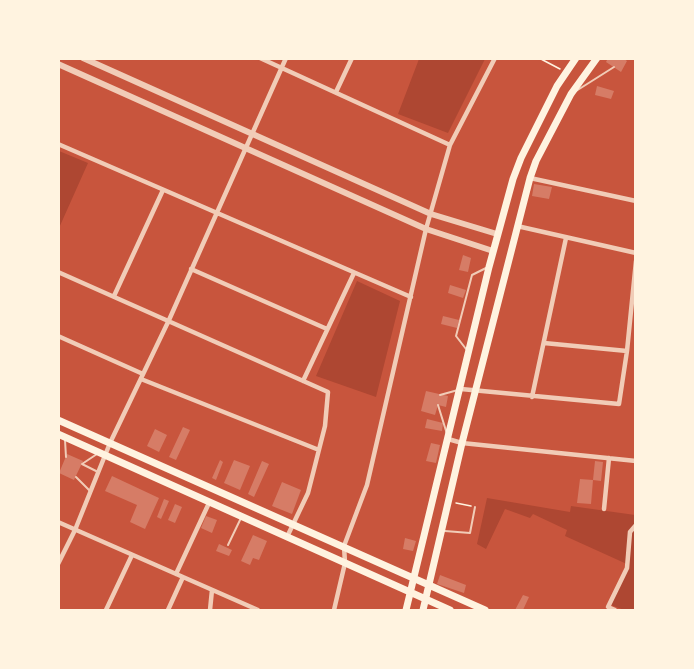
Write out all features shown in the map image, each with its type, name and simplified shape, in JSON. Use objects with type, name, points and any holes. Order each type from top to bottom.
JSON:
[{"type":"main road","points":[[406,610],[497,234],[513,178],[520,159],[557,86],[576,58]]},
{"type":"main road","points":[[423,610],[462,443],[530,178],[571,94],[597,58]]},
{"type":"main road","points":[[557,86],[571,94]]},
{"type":"main road","points":[[58,420],[485,610]]},
{"type":"main road","points":[[62,435],[450,610]]},
{"type":"main road","points":[[188,493],[194,481]]},
{"type":"main road","points":[[242,517],[248,504]]},
{"type":"main road","points":[[428,526],[442,531]]},
{"type":"street","points":[[83,58],[97,61],[251,135],[431,214],[497,234]]},
{"type":"street","points":[[260,58],[450,145]]},
{"type":"street","points":[[58,564],[75,530],[103,453],[110,443],[169,320],[286,58]]},
{"type":"street","points":[[336,92],[352,58]]},
{"type":"street","points":[[334,610],[345,563],[344,546],[367,485],[426,229],[450,145],[495,58]]},
{"type":"street","points":[[58,64],[426,229],[493,251]]},
{"type":"street","points":[[58,144],[411,297]]},
{"type":"street","points":[[530,178],[636,201]]},
{"type":"street","points":[[114,296],[163,190]]},
{"type":"street","points":[[517,226],[636,253]]},
{"type":"street","points":[[532,397],[566,238]]},
{"type":"street","points":[[461,390],[619,404],[636,261]]},
{"type":"street","points":[[191,269],[327,329]]},
{"type":"street","points":[[58,272],[328,392],[325,426],[308,493],[287,538]]},
{"type":"street","points":[[303,381],[354,273]]},
{"type":"street","points":[[58,336],[142,377],[319,450]]},
{"type":"street","points":[[544,343],[627,351]]},
{"type":"street","points":[[448,439],[462,443],[636,461]]},
{"type":"street","points":[[604,509],[609,458]]},
{"type":"street","points":[[176,574],[209,503]]},
{"type":"street","points":[[58,522],[258,610]]},
{"type":"street","points":[[615,610],[608,608],[627,568],[630,532],[634,526]]},
{"type":"street","points":[[106,610],[132,555]]},
{"type":"street","points":[[627,568],[636,569]]},
{"type":"street","points":[[168,610],[183,577]]},
{"type":"street","points":[[210,610],[212,590]]},
{"type":"lane","points":[[571,94],[614,67]]},
{"type":"lane","points":[[469,352],[456,336],[472,275],[489,267]]},
{"type":"lane","points":[[440,395],[461,390]]},
{"type":"lane","points":[[438,405],[448,439]]},
{"type":"lane","points":[[62,435],[66,457]]},
{"type":"lane","points":[[98,472],[82,464],[103,453]]},
{"type":"lane","points":[[76,477],[90,491]]},
{"type":"lane","points":[[442,531],[470,533],[475,507]]},
{"type":"lane","points":[[228,545],[242,517]]},
{"type":"path","points":[[539,58],[566,72]]},
{"type":"path","points":[[449,501],[475,507]]},
{"type":"shaded area","points":[[419,59],[485,59],[448,133],[398,114]]},
{"type":"shaded area","points":[[59,151],[88,163],[59,228]]},
{"type":"shaded area","points":[[357,281],[400,301],[376,397],[316,376]]},
{"type":"shaded area","points":[[487,498],[570,512],[571,506],[635,515],[635,610],[624,610],[611,605],[629,565],[565,536],[567,530],[533,514],[530,518],[505,509],[486,549],[477,544]]},
{"type":"building","points":[[608,58],[623,58],[627,61],[621,72],[606,62]]},
{"type":"building","points":[[597,86],[614,91],[611,99],[595,95]]},
{"type":"building","points":[[534,184],[552,187],[549,199],[532,196]]},
{"type":"building","points":[[463,255],[471,258],[468,272],[459,270]]},
{"type":"building","points":[[450,285],[466,290],[463,298],[448,293]]},
{"type":"building","points":[[443,316],[459,320],[457,328],[441,324]]},
{"type":"building","points":[[426,391],[448,396],[446,407],[438,405],[435,415],[421,411]]},
{"type":"building","points":[[427,419],[443,423],[442,431],[425,428]]},
{"type":"building","points":[[183,427],[190,430],[176,460],[169,457]]},
{"type":"building","points":[[155,429],[167,435],[159,452],[147,446]]},
{"type":"building","points":[[431,443],[440,445],[436,463],[426,461]]},
{"type":"building","points":[[67,454],[83,461],[74,480],[59,473]]},
{"type":"building","points":[[220,460],[223,462],[216,480],[212,478]]},
{"type":"building","points":[[234,460],[250,466],[240,490],[224,483]]},
{"type":"building","points":[[262,461],[269,464],[254,497],[248,494]]},
{"type":"building","points":[[595,461],[603,462],[601,481],[593,480]]},
{"type":"building","points":[[112,476],[159,498],[145,529],[130,522],[137,505],[105,491]]},
{"type":"building","points":[[580,479],[593,480],[591,504],[577,503]]},
{"type":"building","points":[[282,482],[301,490],[292,514],[272,506]]},
{"type":"building","points":[[164,499],[169,501],[161,519],[157,517]]},
{"type":"building","points":[[175,504],[182,507],[175,523],[168,520]]},
{"type":"building","points":[[206,516],[217,520],[212,533],[201,528]]},
{"type":"building","points":[[253,535],[267,541],[259,560],[253,558],[250,565],[241,561]]},
{"type":"building","points":[[405,538],[416,541],[413,551],[403,549]]},
{"type":"building","points":[[219,544],[232,550],[229,556],[216,551]]},
{"type":"building","points":[[440,575],[466,585],[464,593],[437,584]]},
{"type":"building","points":[[523,595],[529,597],[523,610],[515,610]]}]
